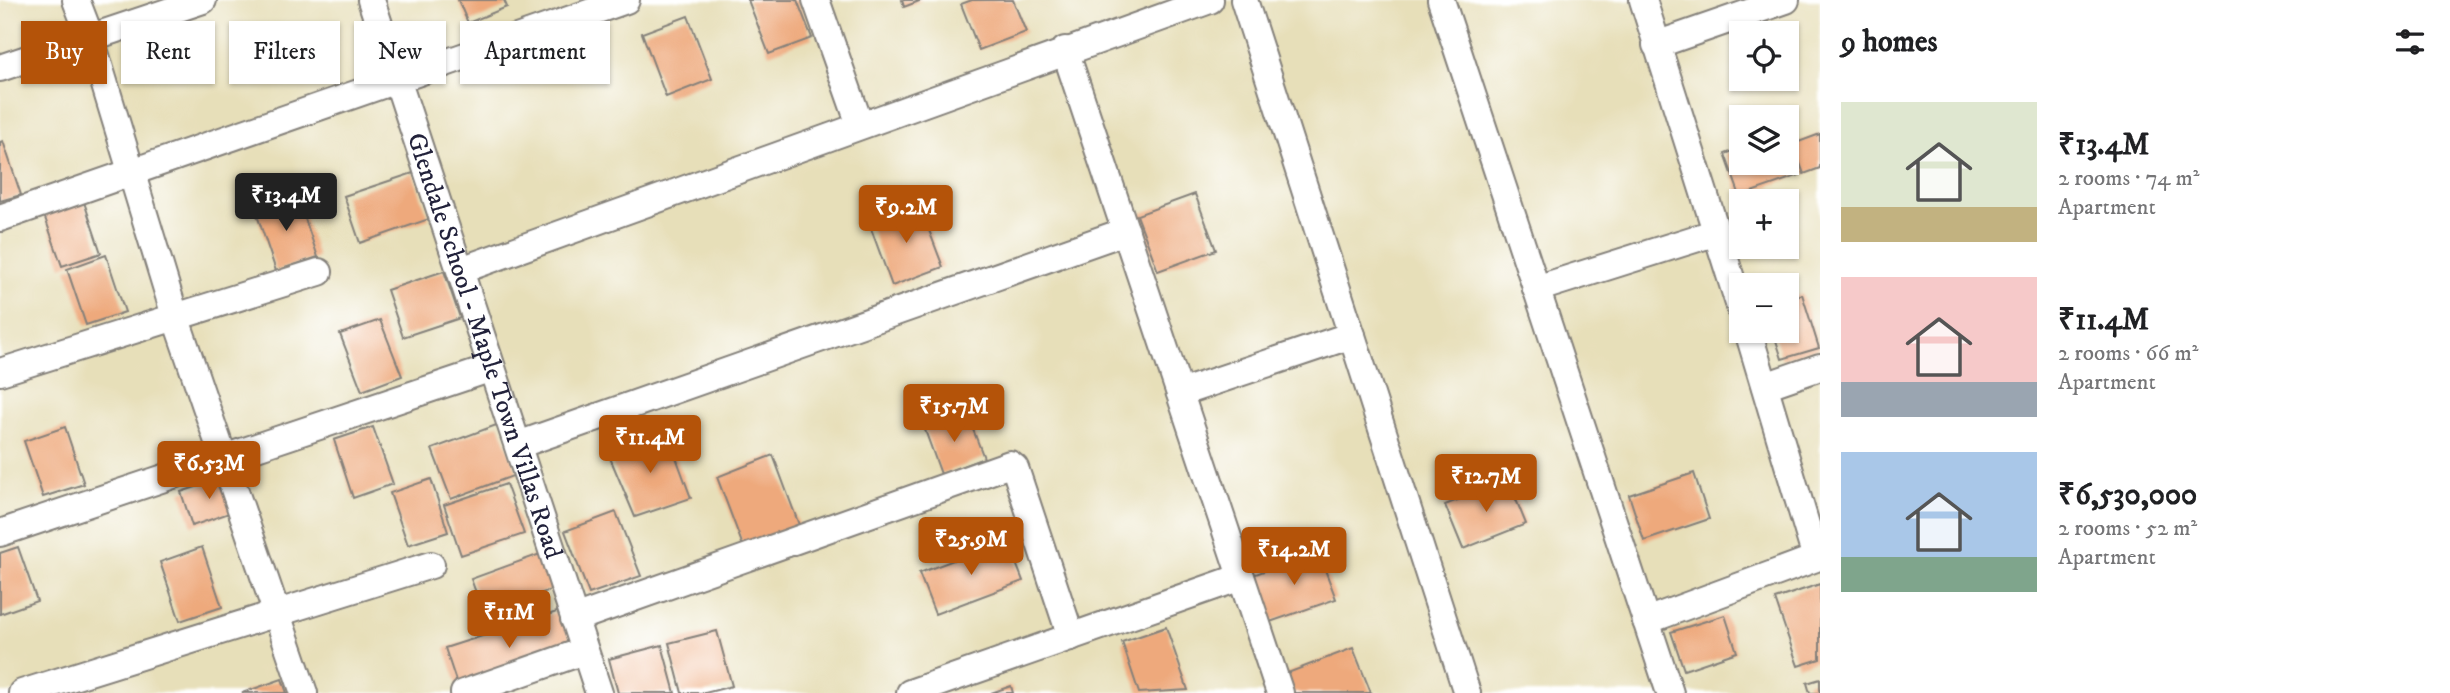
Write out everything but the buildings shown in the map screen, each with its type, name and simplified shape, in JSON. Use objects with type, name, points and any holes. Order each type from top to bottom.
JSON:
[{"type":"street","points":[[76,0],[84,21]]},
{"type":"street","points":[[107,33],[203,0]]},
{"type":"street","name":"Glendale School - Maple Town Villas Road","points":[[371,0],[378,21]]},
{"type":"street","points":[[446,60],[577,8],[626,0]]},
{"type":"street","points":[[816,0],[859,125]]},
{"type":"street","points":[[461,270],[1065,50],[1210,0]]},
{"type":"street","points":[[1244,0],[1467,693]]},
{"type":"street","points":[[1441,0],[1670,693]]},
{"type":"street","points":[[1643,0],[1730,273]]},
{"type":"street","points":[[1656,45],[1786,0]]},
{"type":"street","points":[[1065,50],[1280,693]]},
{"type":"street","points":[[0,68],[21,61]]},
{"type":"street","points":[[105,84],[175,316],[304,693]]},
{"type":"street","points":[[0,218],[385,84]]},
{"type":"street","name":"Glendale School - Maple Town Villas Road","points":[[401,84],[599,693]]},
{"type":"street","points":[[518,445],[1126,231]]},
{"type":"street","points":[[1536,289],[1717,232]]},
{"type":"street","points":[[0,372],[319,272]]},
{"type":"street","points":[[1180,393],[1352,335]]},
{"type":"street","points":[[1646,621],[1818,557],[1752,343]]},
{"type":"street","points":[[1765,386],[1820,367]]},
{"type":"street","points":[[0,533],[492,368]]},
{"type":"street","points":[[574,619],[1010,464],[1015,468],[1071,637]]},
{"type":"street","points":[[22,693],[431,565]]},
{"type":"street","points":[[910,693],[1241,577]]},
{"type":"street","points":[[464,693],[584,651]]}]
